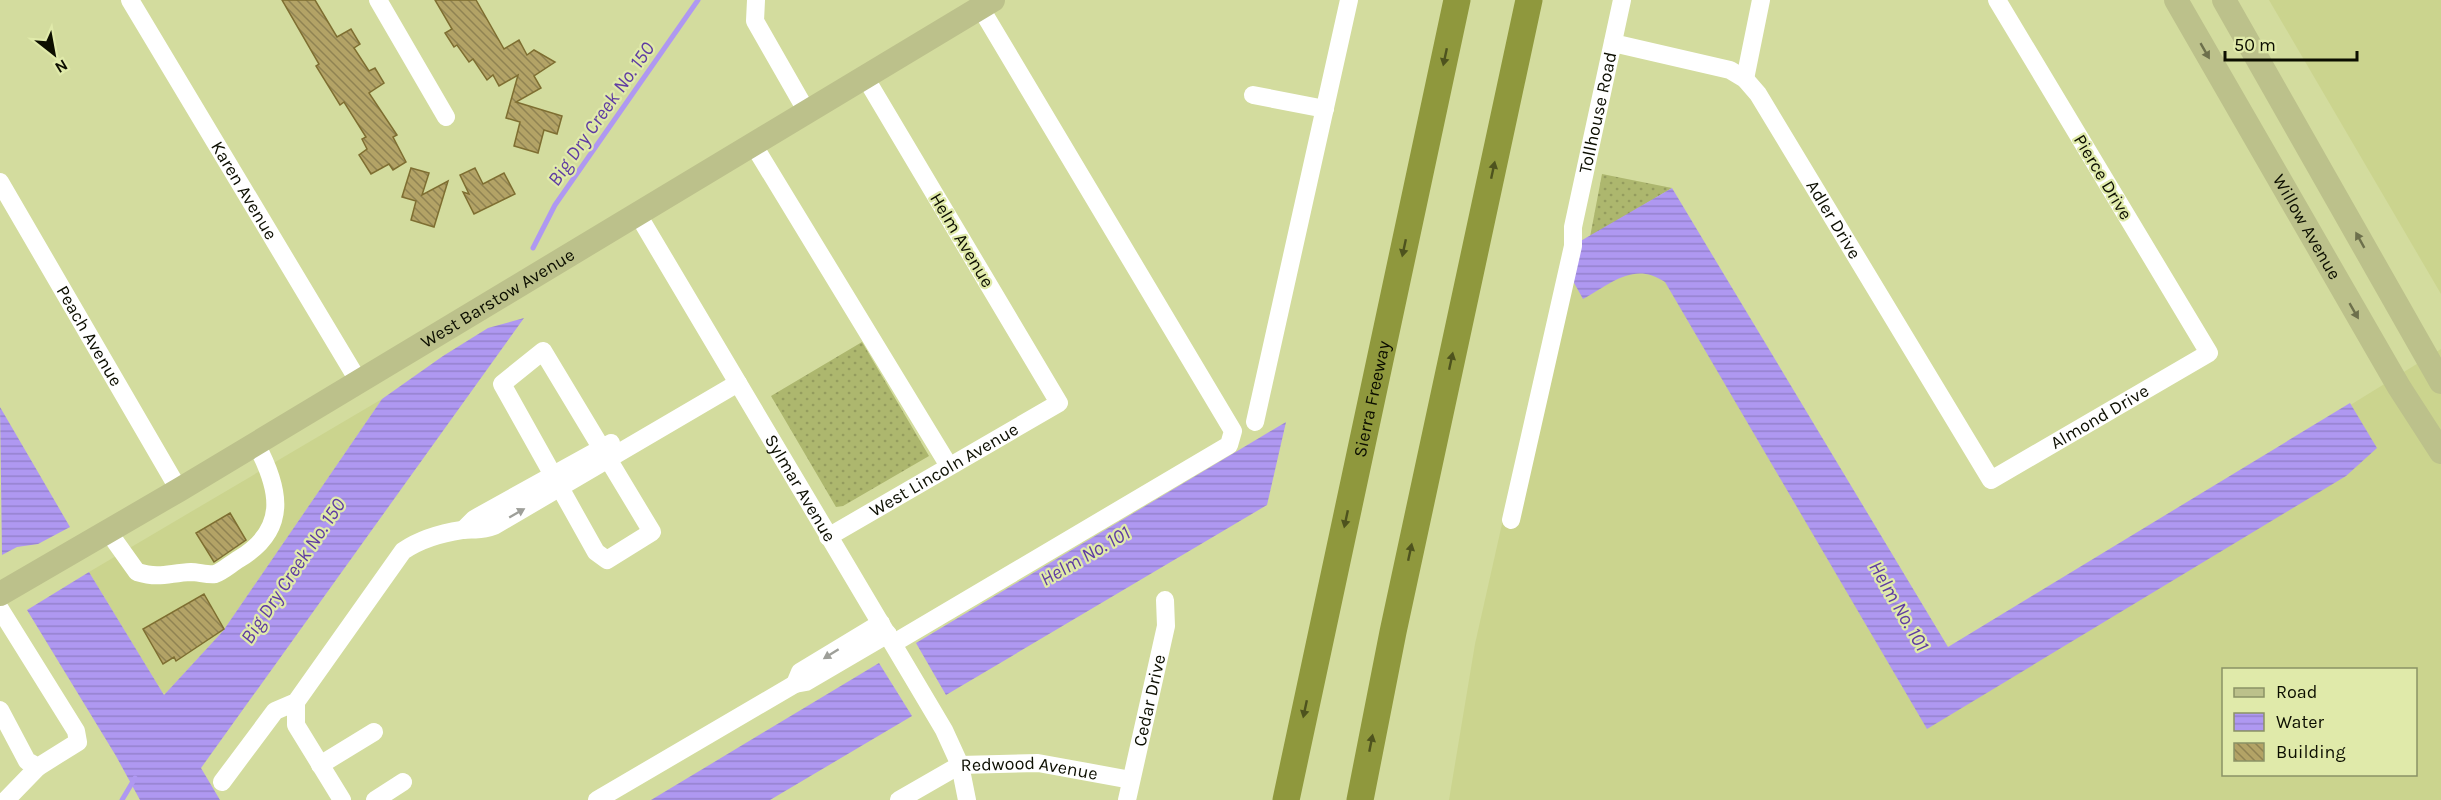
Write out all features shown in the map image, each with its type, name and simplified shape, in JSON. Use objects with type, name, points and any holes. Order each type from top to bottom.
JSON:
[{"type":"highway","name":"Sierra Freeway","points":[[1286,800],[1457,0]]},
{"type":"highway","points":[[1360,800],[1393,632],[1529,0]]},
{"type":"main road","name":"Willow Avenue","points":[[2176,0],[2393,377],[2441,452]]},
{"type":"main road","points":[[2224,0],[2441,382]]},
{"type":"main road","name":"West Barstow Avenue","points":[[0,594],[256,444],[987,4]]},
{"type":"street","name":"Karen Avenue","points":[[130,0],[359,382]]},
{"type":"street","points":[[378,0],[446,117]]},
{"type":"street","points":[[756,0],[755,21],[807,112]]},
{"type":"street","points":[[1255,422],[1349,0]]},
{"type":"street","name":"Tollhouse Road","points":[[1510,520],[1573,246],[1573,226],[1622,0]]},
{"type":"street","points":[[1745,79],[1761,0]]},
{"type":"street","name":"Pierce Drive","points":[[1997,0],[2209,353]]},
{"type":"street","points":[[597,800],[795,684],[806,682],[887,633],[1229,445],[1233,431],[987,4]]},
{"type":"street","name":"Adler Drive","points":[[1613,43],[1714,65],[1745,79],[1758,94],[1991,480]]},
{"type":"street","name":"Helm Avenue","points":[[865,77],[1059,403]]},
{"type":"street","points":[[1253,95],[1325,109]]},
{"type":"street","points":[[753,144],[949,466]]},
{"type":"street","name":"Peach Avenue","points":[[0,183],[179,490]]},
{"type":"street","name":"Sylmar Avenue","points":[[637,213],[945,730],[960,765],[967,800]]},
{"type":"street","points":[[543,351],[604,454],[652,532],[607,560],[596,552],[502,384],[543,351]]},
{"type":"street","name":"Almond Drive","points":[[1991,480],[2209,353]]},
{"type":"street","points":[[222,782],[275,711],[296,702],[403,551],[415,543],[463,530],[478,532],[494,526],[556,482],[735,378]]},
{"type":"street","name":"West Lincoln Avenue","points":[[828,537],[1059,403]]},
{"type":"street","points":[[107,530],[136,573],[156,578],[190,572],[214,574],[253,550],[267,536],[275,516],[275,489],[270,471],[256,444]]},
{"type":"street","name":"Cedar Drive","points":[[1127,800],[1167,626],[1165,600]]},
{"type":"street","points":[[0,609],[76,731],[78,742],[38,767],[6,800]]},
{"type":"street","points":[[296,702],[296,725],[342,800]]},
{"type":"street","points":[[0,710],[27,761],[38,767]]},
{"type":"street","points":[[320,765],[374,732]]},
{"type":"street","name":"Redwood Avenue","points":[[899,800],[960,765],[1038,764],[1131,780]]},
{"type":"street","points":[[375,800],[404,782]]},
{"type":"shaded area","points":[[2269,0],[2441,0],[2441,294],[2276,12]]},
{"type":"shaded area","points":[[1602,174],[1672,188],[1590,237]]},
{"type":"shaded area","points":[[1670,194],[1950,652],[2441,349],[2441,800],[1449,800],[1475,644],[1563,253]]},
{"type":"shaded area","points":[[862,342],[929,456],[843,506],[836,507],[771,396]]},
{"type":"shaded area","points":[[382,399],[223,631],[164,695],[89,572]]},
{"type":"water","name":"Helm No. 101","points":[[1672,188],[1948,647],[2350,403],[2377,448],[2346,476],[1927,729],[1665,282],[1654,276],[1633,274],[1614,281],[1583,299],[1563,263],[1565,250]]},
{"type":"water","points":[[524,318],[201,768],[220,800],[140,800],[116,756],[27,610],[89,572],[164,695],[223,631],[382,399],[488,328]]},
{"type":"water","points":[[0,407],[70,527],[38,544],[17,547],[2,555]]},
{"type":"water","name":"Helm No. 101","points":[[1286,422],[1267,505],[946,695],[916,643]]},
{"type":"water","points":[[879,663],[912,716],[770,800],[651,800]]},
{"type":"building","points":[[282,0],[315,0],[337,37],[351,29],[360,44],[354,48],[369,71],[375,68],[384,83],[369,93],[397,135],[393,137],[406,162],[393,170],[389,164],[371,174],[359,155],[367,149],[362,139],[366,137],[344,102],[340,105],[316,66],[319,64]]},
{"type":"building","points":[[435,0],[476,0],[504,49],[519,40],[527,55],[534,50],[555,62],[534,76],[541,88],[516,102],[562,116],[557,134],[544,130],[538,153],[514,146],[520,122],[506,118],[518,75],[499,86],[493,75],[487,80],[473,59],[469,62],[457,45],[454,47],[445,33],[452,29]]},
{"type":"building","points":[[411,168],[429,173],[422,195],[448,181],[434,227],[411,220],[416,201],[402,197]]},
{"type":"building","points":[[475,168],[483,184],[504,173],[515,194],[474,214],[463,192],[469,194],[460,175]]},
{"type":"building","points":[[230,513],[246,540],[214,562],[196,533]]},
{"type":"building","points":[[204,594],[224,629],[176,661],[174,657],[163,664],[143,629]]},
{"type":"waterway","name":"Big Dry Creek No. 150","points":[[533,248],[555,205],[698,0]]},
{"type":"waterway","name":"Big Dry Creek No. 150","points":[[122,800],[135,778]]}]
